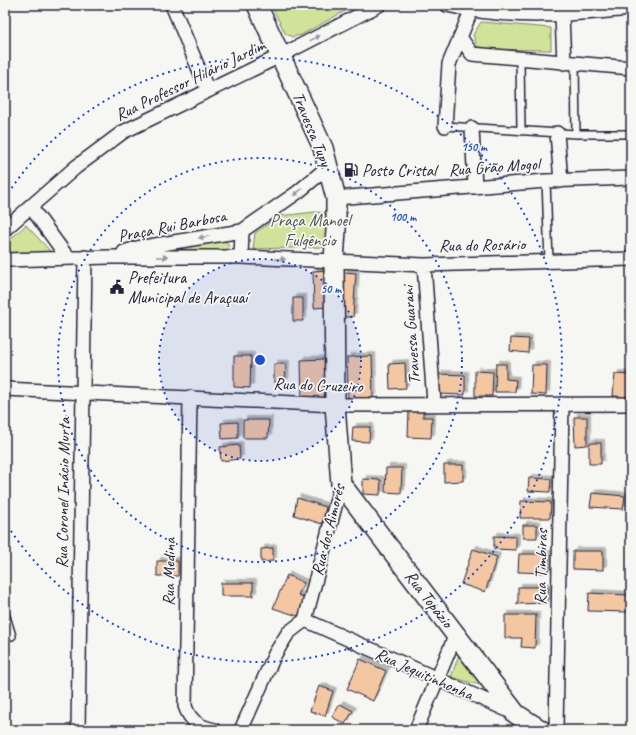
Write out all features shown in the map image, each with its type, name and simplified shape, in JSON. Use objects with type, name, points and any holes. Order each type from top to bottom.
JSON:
[{"type":"main road","name":"Travessa Tupy","points":[[257,5],[323,148],[336,198],[334,260]]},
{"type":"main road","name":"Rua dos Aimorés","points":[[334,260],[335,405],[341,484]]},
{"type":"main road","name":"Rua Topázio","points":[[341,484],[516,714]]},
{"type":"main road","name":"Rua Jequitinhonha","points":[[516,714],[542,730]]},
{"type":"street","points":[[172,5],[208,91]]},
{"type":"street","points":[[447,5],[471,11],[529,16],[562,16],[631,9]]},
{"type":"street","name":"Rua Professor Hilário Jardim","points":[[5,229],[97,150],[124,132],[280,56],[372,7]]},
{"type":"street","points":[[445,126],[449,64],[471,11]]},
{"type":"street","points":[[562,16],[569,64]]},
{"type":"street","points":[[460,37],[472,54],[569,64],[631,68]]},
{"type":"street","points":[[472,128],[475,187]]},
{"type":"street","points":[[557,133],[561,180]]},
{"type":"street","points":[[328,167],[298,192],[242,231],[241,257],[334,260]]},
{"type":"street","name":"Rua Grão Mogol","points":[[336,198],[546,181],[631,178]]},
{"type":"street","points":[[30,206],[68,258]]},
{"type":"street","name":"Praça Rui Barbosa","points":[[109,257],[137,248],[242,231]]},
{"type":"street","name":"Praça Rui Barbosa","points":[[5,260],[85,257],[241,257]]},
{"type":"street","name":"Rua Coronel Inácio Murta","points":[[78,730],[85,257]]},
{"type":"street","name":"Rua do Rosário","points":[[334,260],[424,265],[631,259]]},
{"type":"street","name":"Travessa Guarani","points":[[424,265],[434,403]]},
{"type":"street","name":"Rua do Cruzeiro","points":[[5,389],[190,396],[335,405],[434,403],[631,404]]},
{"type":"street","name":"Rua Medina","points":[[190,396],[185,706],[189,716],[194,722],[204,728],[214,730]]},
{"type":"street","name":"Rua Timbiras","points":[[556,730],[562,404]]},
{"type":"street","name":"Rua dos Aimorés","points":[[305,620],[341,484]]},
{"type":"street","points":[[241,730],[260,685],[282,643],[288,633],[305,620]]},
{"type":"street","name":"Rua Jequitinhonha","points":[[305,620],[516,714]]},
{"type":"street","points":[[416,730],[456,634]]},
{"type":"lane","points":[[520,59],[521,131]]},
{"type":"lane","points":[[569,64],[576,134]]},
{"type":"lane","points":[[445,126],[576,134],[631,134]]},
{"type":"lane","points":[[546,181],[548,262]]},
{"type":"lane","points":[[5,613],[12,636]]},
{"type":"green space","points":[[271,5],[356,5],[301,35],[292,37],[285,33]]},
{"type":"green space","points":[[481,22],[551,28],[551,50],[478,49],[473,35]]},
{"type":"green space","name":"Praça Manoel Fulgêncio","points":[[315,212],[325,213],[328,230],[325,247],[253,249],[255,233],[279,216]]},
{"type":"green space","points":[[26,225],[52,253],[5,253],[5,244]]},
{"type":"green space","points":[[224,239],[229,246],[227,251],[172,254],[170,250]]},
{"type":"green space","points":[[460,652],[487,687],[451,677]]},
{"type":"building","points":[[328,270],[328,307],[314,308],[313,271]]},
{"type":"building","points":[[344,272],[356,273],[353,317],[341,317]]},
{"type":"building","points":[[293,298],[303,298],[303,321],[293,321]]},
{"type":"building","points":[[511,338],[529,339],[528,353],[510,351]]},
{"type":"building","points":[[234,356],[251,356],[250,388],[234,387]]},
{"type":"building","points":[[372,356],[373,398],[348,399],[347,357]]},
{"type":"building","points":[[325,359],[326,400],[302,401],[301,360]]},
{"type":"building","points":[[405,363],[406,388],[390,389],[389,364]]},
{"type":"building","points":[[274,364],[286,364],[285,382],[274,382]]},
{"type":"building","points":[[496,364],[506,364],[506,379],[516,380],[515,392],[495,392]]},
{"type":"building","points":[[532,365],[547,365],[546,395],[531,394]]},
{"type":"building","points":[[475,371],[493,372],[492,396],[475,396]]},
{"type":"building","points":[[439,374],[465,375],[465,395],[439,394]]},
{"type":"building","points":[[615,374],[630,375],[628,397],[613,396]]},
{"type":"building","points":[[409,410],[423,411],[423,417],[432,417],[431,438],[408,437]]},
{"type":"building","points":[[574,417],[587,417],[587,445],[575,446]]},
{"type":"building","points":[[243,420],[269,420],[268,438],[243,438]]},
{"type":"building","points":[[238,422],[238,438],[222,439],[221,423]]},
{"type":"building","points":[[353,427],[370,427],[369,442],[352,441]]},
{"type":"building","points":[[589,443],[601,443],[601,464],[589,464]]},
{"type":"building","points":[[239,445],[240,459],[221,461],[220,447]]},
{"type":"building","points":[[444,465],[463,465],[463,481],[444,482]]},
{"type":"building","points":[[386,468],[402,468],[401,493],[385,492]]},
{"type":"building","points":[[529,478],[551,479],[550,492],[528,491]]},
{"type":"building","points":[[363,479],[381,480],[380,495],[363,494]]},
{"type":"building","points":[[592,493],[625,496],[623,509],[590,507]]},
{"type":"building","points":[[297,498],[326,507],[322,524],[294,515]]},
{"type":"building","points":[[521,501],[551,502],[550,518],[520,518]]},
{"type":"building","points":[[523,525],[537,525],[537,538],[523,538]]},
{"type":"building","points":[[494,536],[516,537],[516,550],[494,549]]},
{"type":"building","points":[[273,548],[273,561],[261,562],[261,549]]},
{"type":"building","points":[[473,549],[497,557],[485,592],[461,584]]},
{"type":"building","points":[[573,551],[603,551],[603,570],[573,569]]},
{"type":"building","points":[[519,554],[549,554],[548,573],[518,572]]},
{"type":"building","points":[[157,561],[178,561],[178,576],[157,576]]},
{"type":"building","points":[[287,575],[304,583],[298,595],[308,598],[301,617],[273,608]]},
{"type":"building","points":[[221,583],[253,583],[253,596],[221,596]]},
{"type":"building","points":[[518,587],[548,587],[548,603],[516,604],[518,603]]},
{"type":"building","points":[[589,593],[629,595],[628,612],[588,611]]},
{"type":"building","points":[[505,615],[536,615],[535,648],[521,647],[522,638],[505,638]]},
{"type":"building","points":[[360,659],[386,671],[373,701],[347,689]]},
{"type":"building","points":[[319,686],[333,691],[325,716],[310,711]]},
{"type":"building","points":[[340,704],[353,711],[345,724],[332,717]]},
{"type":"place","name":"Posto Cristal","points":[[351,170]]},
{"type":"place","name":"Prefeitura Municipal de Araçuaí","points":[[117,287]]}]
